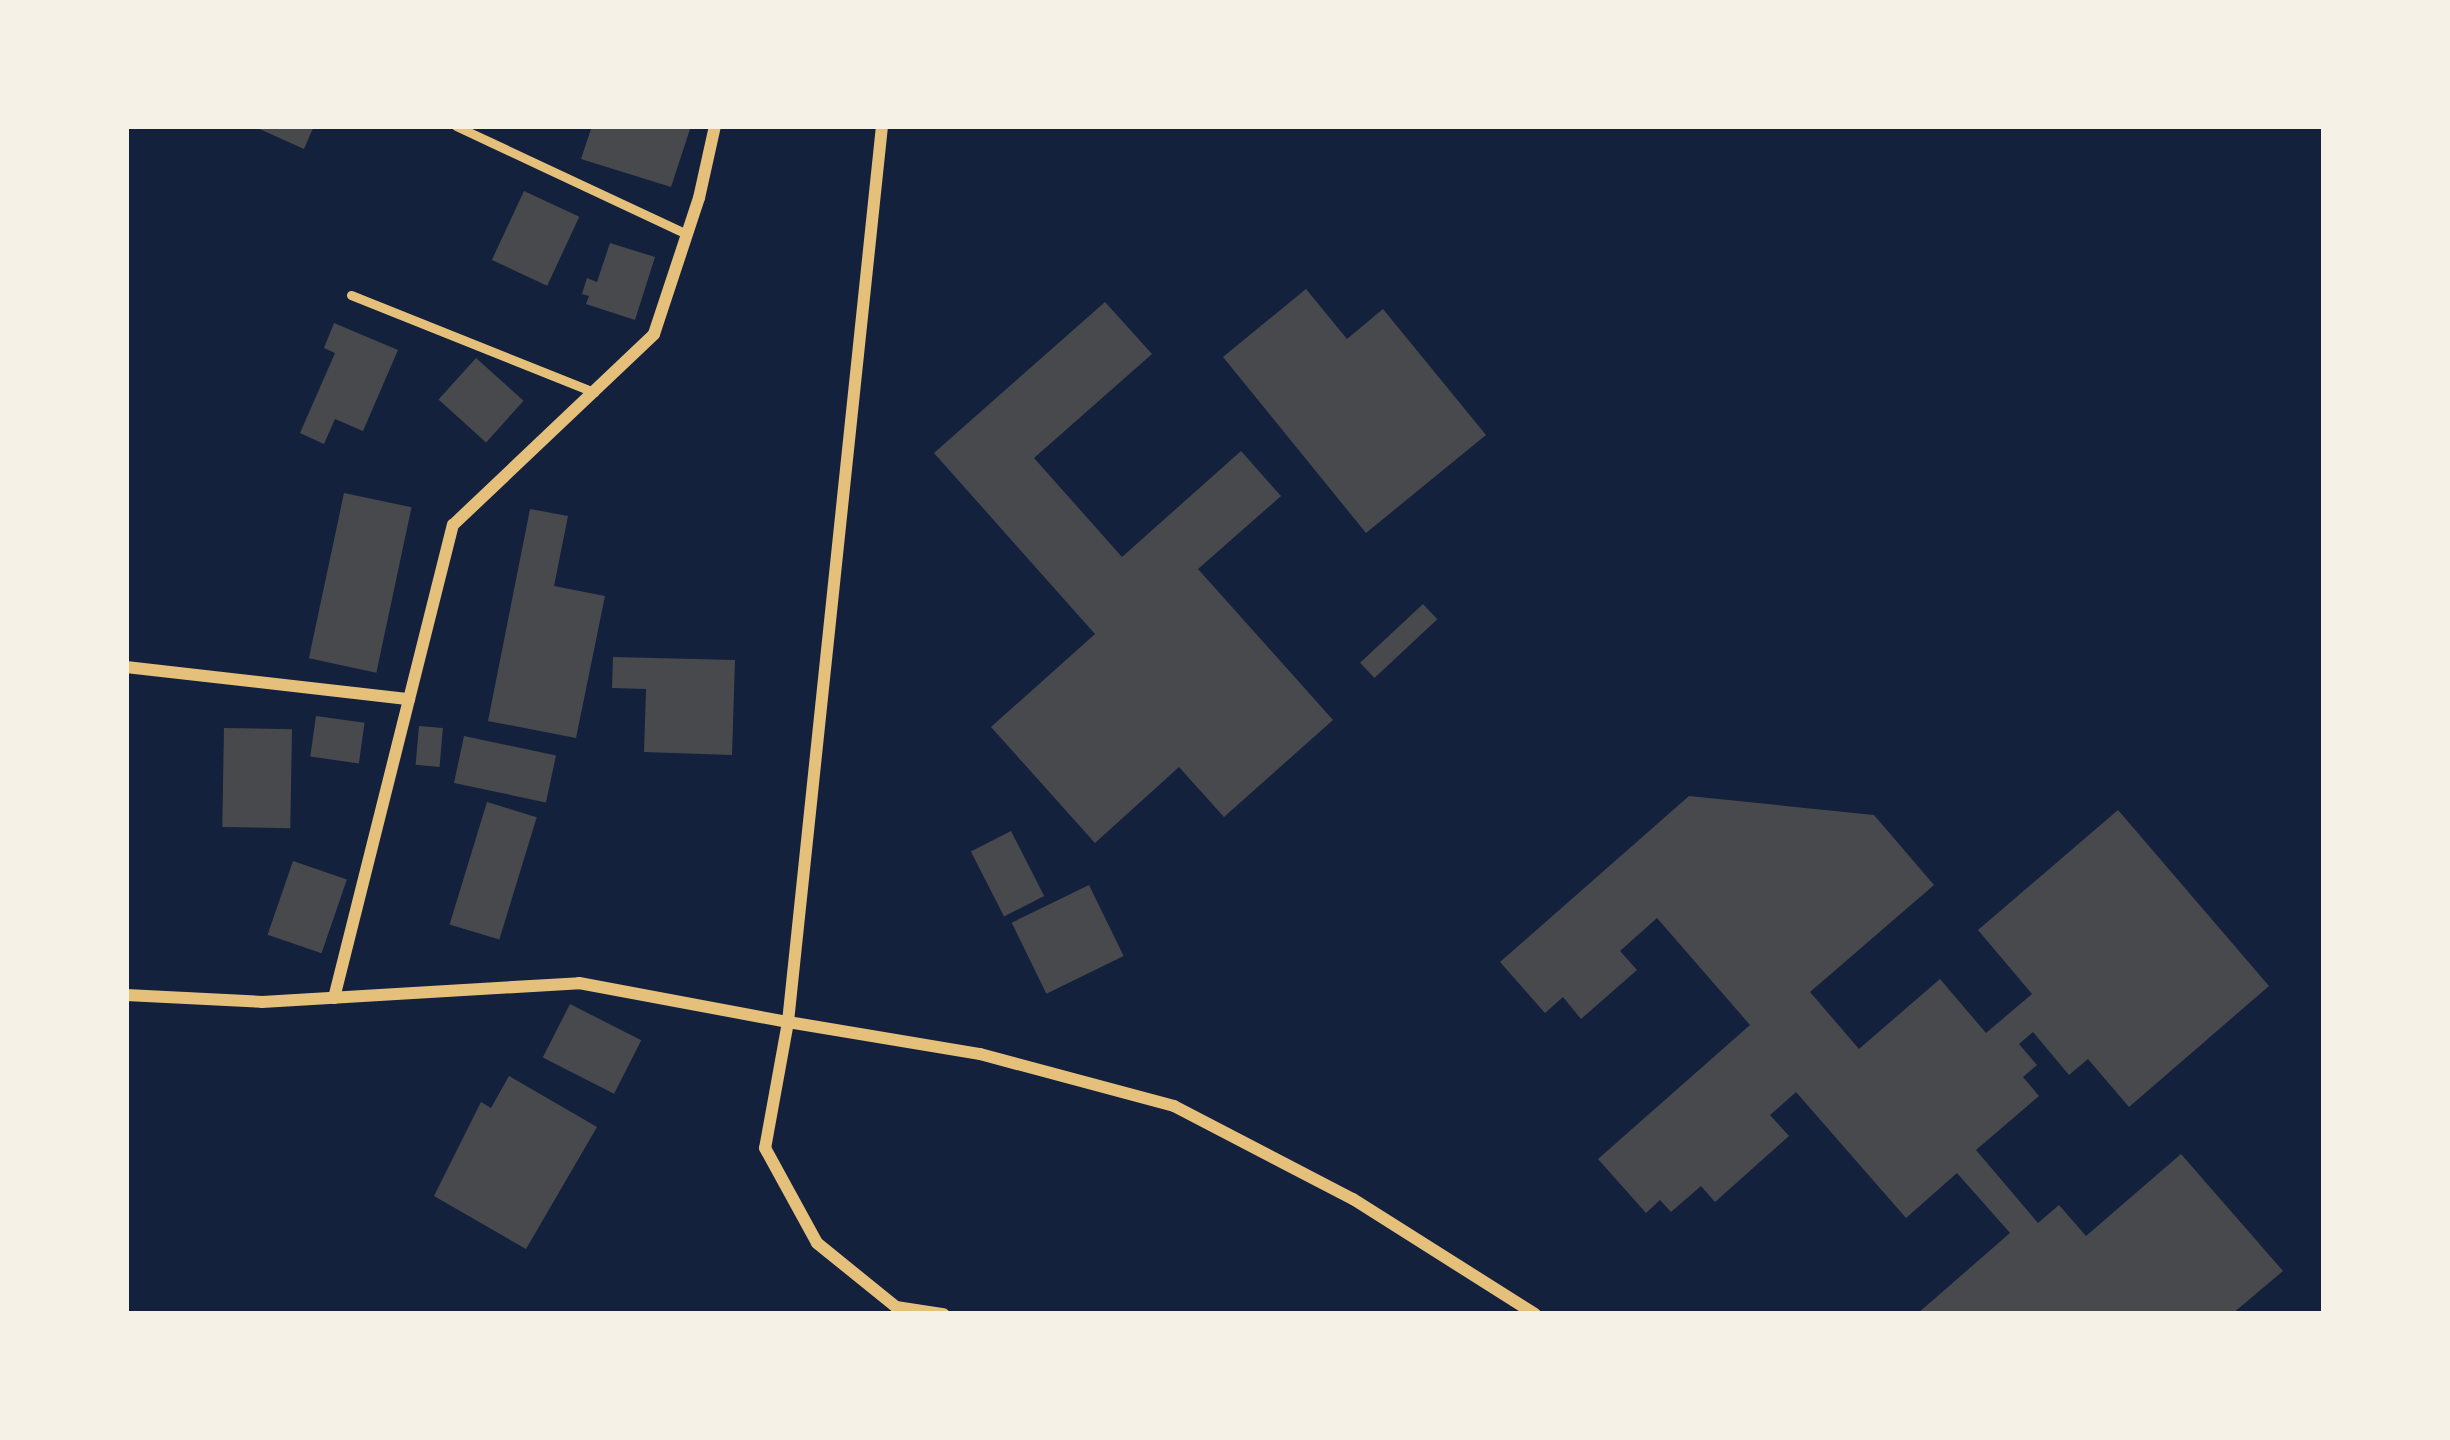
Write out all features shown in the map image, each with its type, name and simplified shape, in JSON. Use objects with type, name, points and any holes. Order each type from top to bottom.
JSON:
[{"type":"street","points":[[334,998],[453,525],[654,334],[715,126]]},
{"type":"street","points":[[882,126],[788,1022],[765,1148],[818,1243],[896,1307],[943,1314]]},
{"type":"street","points":[[126,667],[409,699]]},
{"type":"street","points":[[126,995],[262,1002],[578,983],[980,1054],[1174,1106],[1353,1199],[1535,1314]]},
{"type":"lane","points":[[456,126],[687,234]]},
{"type":"lane","points":[[351,295],[594,392]]},
{"type":"building","points":[[253,126],[314,126],[304,149]]},
{"type":"building","points":[[592,126],[690,129],[671,187],[581,159]]},
{"type":"building","points":[[524,191],[579,217],[547,286],[492,260]]},
{"type":"building","points":[[610,243],[655,257],[635,320],[586,304],[589,296],[582,294],[587,278],[597,282]]},
{"type":"building","points":[[1306,289],[1347,339],[1383,309],[1486,435],[1366,533],[1223,357]]},
{"type":"building","points":[[1105,302],[1152,354],[1034,458],[1122,557],[1241,451],[1281,496],[1198,569],[1333,720],[1224,817],[1179,767],[1095,843],[991,727],[1095,634],[934,453]]},
{"type":"building","points":[[334,323],[398,350],[363,431],[335,419],[324,444],[300,433],[335,353],[324,348]]},
{"type":"building","points":[[476,358],[524,401],[486,442],[439,400]]},
{"type":"building","points":[[344,493],[411,507],[376,673],[309,658]]},
{"type":"building","points":[[530,509],[568,516],[554,586],[605,596],[576,738],[488,721]]},
{"type":"building","points":[[1423,604],[1437,619],[1374,678],[1360,663]]},
{"type":"building","points":[[613,657],[735,660],[732,755],[644,752],[646,689],[612,688]]},
{"type":"building","points":[[316,716],[365,723],[359,763],[310,757]]},
{"type":"building","points":[[419,726],[443,728],[440,767],[416,765]]},
{"type":"building","points":[[224,728],[292,729],[290,828],[222,827]]},
{"type":"building","points":[[464,736],[556,756],[546,802],[454,783]]},
{"type":"building","points":[[1689,796],[1874,815],[1934,885],[1810,992],[1859,1049],[1940,979],[1986,1033],[2032,994],[1978,930],[2118,810],[2269,986],[2129,1107],[2088,1059],[2069,1075],[2033,1032],[2019,1044],[2037,1065],[2023,1077],[2039,1096],[1976,1150],[2038,1223],[2059,1205],[2086,1236],[2181,1154],[2283,1271],[2232,1314],[1917,1314],[2010,1233],[1957,1173],[1906,1218],[1796,1092],[1770,1115],[1789,1136],[1715,1202],[1701,1186],[1671,1212],[1660,1200],[1646,1213],[1598,1159],[1750,1025],[1657,918],[1620,951],[1637,970],[1581,1019],[1563,997],[1545,1013],[1500,962]]},
{"type":"building","points":[[487,802],[537,817],[499,940],[450,924]]},
{"type":"building","points":[[1011,831],[1044,896],[1004,916],[971,851]]},
{"type":"building","points":[[293,861],[347,880],[322,953],[268,935]]},
{"type":"building","points":[[1089,885],[1124,956],[1046,994],[1012,923]]},
{"type":"building","points":[[570,1004],[641,1040],[614,1094],[543,1057]]},
{"type":"building","points":[[509,1076],[597,1127],[526,1249],[434,1196],[481,1102],[491,1108]]}]
